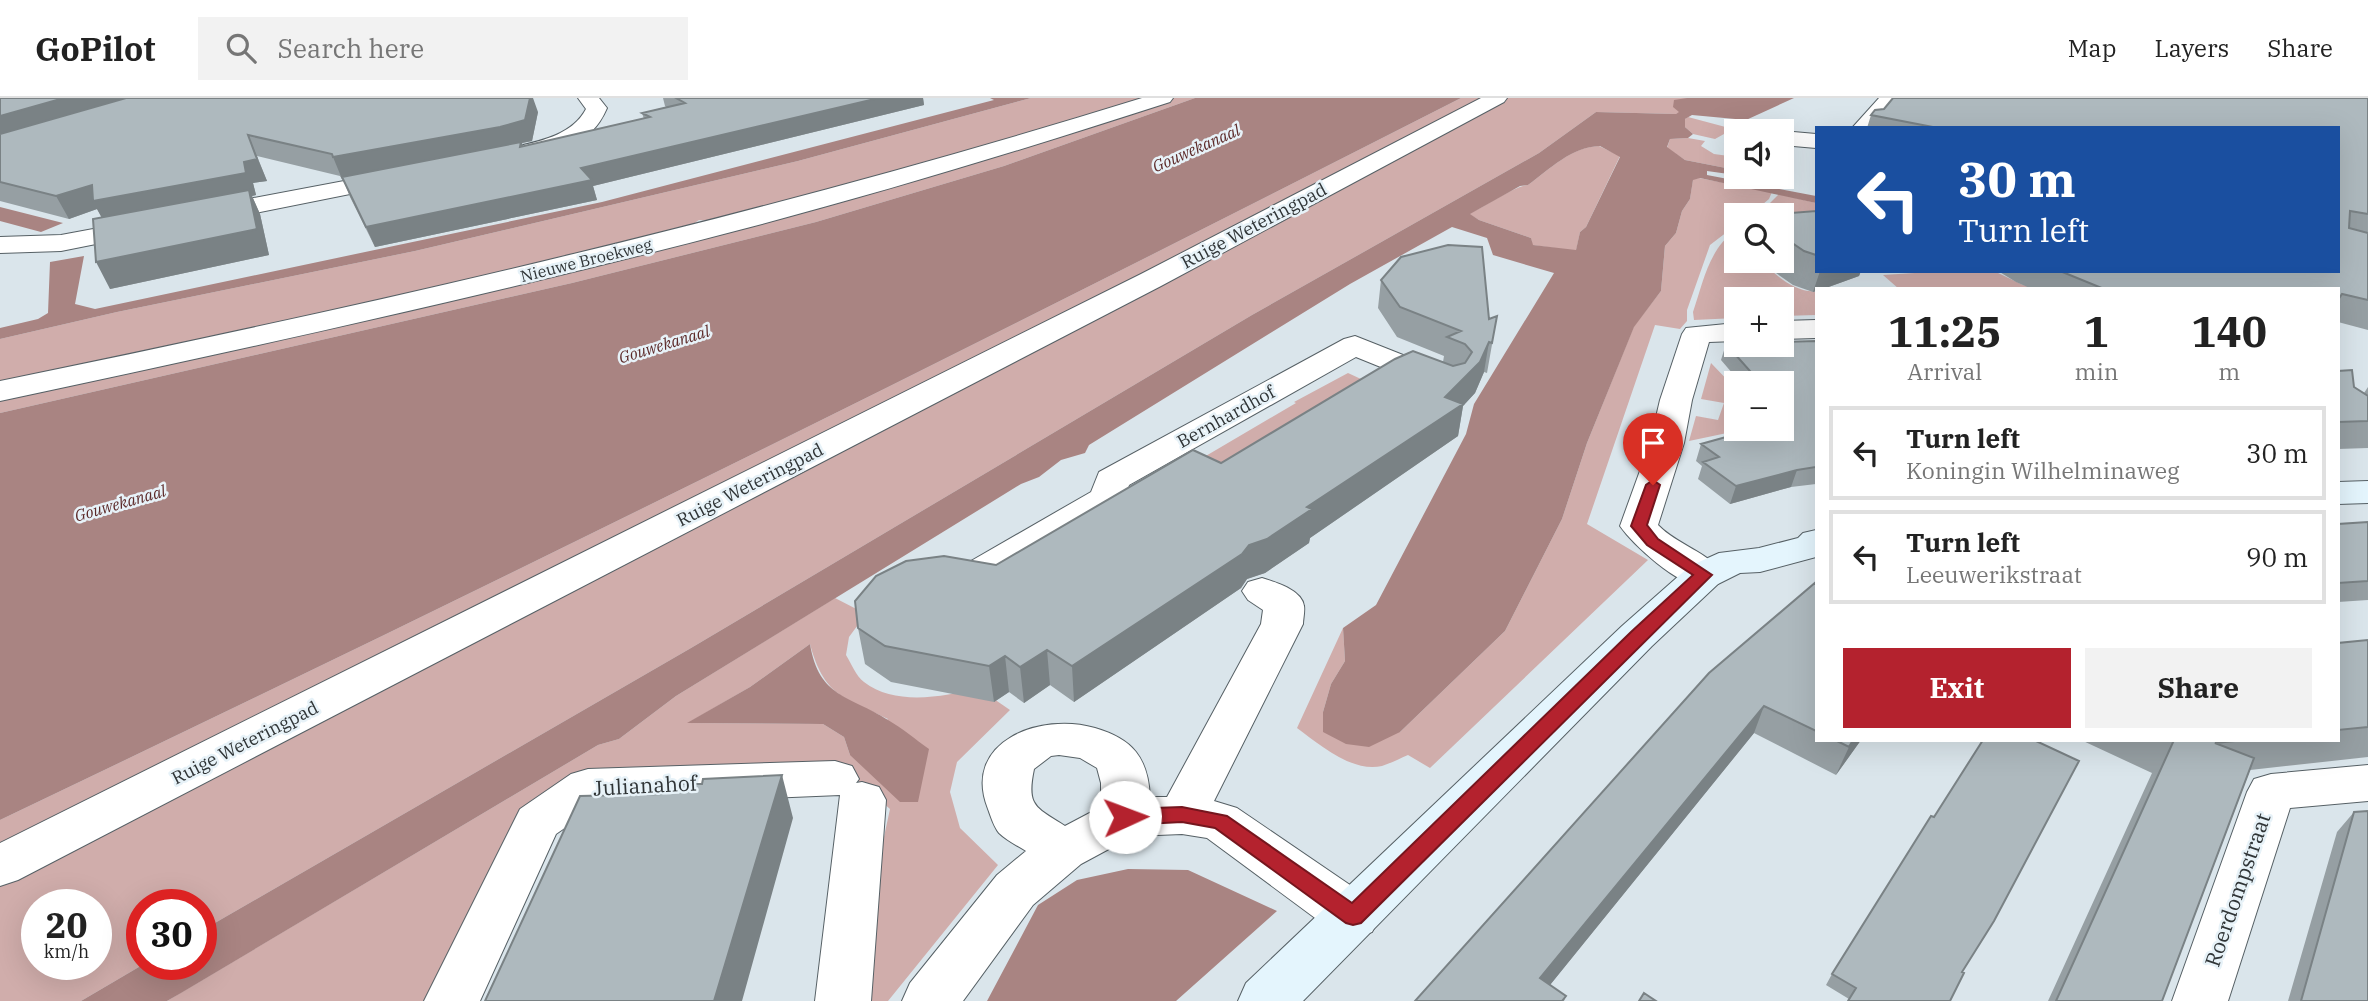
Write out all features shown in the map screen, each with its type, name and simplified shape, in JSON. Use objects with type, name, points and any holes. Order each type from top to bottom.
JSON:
[{"type":"main road","points":[[2340,493],[2368,492]]},
{"type":"main road","points":[[1266,1001],[1637,636],[1718,568],[1739,543],[1789,526],[1815,530]]},
{"type":"main road","points":[[1718,568],[1812,546],[1815,542]]},
{"type":"street","points":[[499,158],[535,149],[574,133],[594,116],[597,108],[588,98]]},
{"type":"street","name":"Nieuwe Broekweg","points":[[0,391],[214,347],[614,255],[962,160],[1163,98]]},
{"type":"street","name":"Ruige Weteringpad","points":[[0,866],[1151,280],[1497,98]]},
{"type":"street","points":[[1865,126],[1890,98]]},
{"type":"street","points":[[1794,139],[1815,141]]},
{"type":"street","points":[[0,245],[61,243],[425,173]]},
{"type":"street","points":[[1794,330],[1815,329]]},
{"type":"street","name":"Bernhardhof","points":[[985,570],[1114,501],[1112,480],[1357,333],[1449,384]]},
{"type":"street","points":[[1718,568],[1653,542],[1639,526],[1667,443],[1676,400],[1697,334],[1724,333]]},
{"type":"street","points":[[1182,815],[1282,624],[1284,605],[1262,592]]},
{"type":"street","points":[[1063,850],[1017,820],[1005,791],[1012,761],[1039,742],[1068,738],[1095,744],[1118,760],[1126,786],[1125,817]]},
{"type":"street","name":"Roerdompstraat","points":[[2200,1001],[2271,792],[2368,783]]},
{"type":"street","name":"Julianahof","points":[[452,1001],[537,822],[588,787],[848,789],[843,1001]]},
{"type":"street","points":[[930,1001],[1015,890],[1063,850],[1125,817],[1182,815],[1220,821],[1353,916]]},
{"type":"shaded area","points":[[1031,98],[1154,98],[717,222],[699,220],[686,229],[508,272],[0,385],[0,339],[117,312],[415,251],[798,161]]},
{"type":"shaded area","points":[[1174,98],[1195,98],[1004,166],[816,222],[572,283],[0,413],[0,394],[253,339],[1107,120]]},
{"type":"shaded area","points":[[1461,98],[1687,98],[1680,113],[1676,114],[1596,112],[1539,153],[1252,315],[691,648],[217,922],[217,889],[126,889],[126,975],[81,1001],[0,1001],[0,820],[550,554]]},
{"type":"shaded area","points":[[1688,117],[1724,127],[1724,134],[1715,139],[1693,134],[1685,127],[1685,119]]},
{"type":"shaded area","points":[[1670,139],[1705,141],[1701,146],[1714,154],[1724,155],[1724,168],[1685,160],[1667,148]]},
{"type":"shaded area","points":[[1599,146],[1620,156],[1586,227],[1580,232],[1576,251],[1532,245],[1531,238],[1469,214],[1528,185],[1579,150]]},
{"type":"shaded area","points":[[1693,179],[1724,183],[1724,189],[1772,192],[1764,203],[1724,203],[1724,234],[1710,245],[1687,310],[1687,321],[1680,329],[1655,325],[1587,524],[1648,560],[1430,768],[1408,755],[1382,766],[1371,767],[1336,756],[1297,728],[1343,628],[1345,661],[1331,684],[1323,712],[1400,732],[1505,631],[1562,519],[1587,443],[1634,326],[1661,291],[1665,246],[1676,233],[1682,211],[1690,199]]},
{"type":"shaded area","points":[[1779,194],[1815,203],[1815,238],[1794,223],[1794,203],[1770,203]]},
{"type":"shaded area","points":[[1724,241],[1724,273],[1775,273],[1787,283],[1802,290],[1815,291],[1815,315],[1794,316],[1794,287],[1724,287],[1724,319],[1694,320],[1693,312],[1708,267]]},
{"type":"shaded area","points":[[1998,273],[2023,285],[2034,287],[1897,287],[1883,275]]},
{"type":"shaded area","points":[[1711,363],[1724,377],[1724,403],[1701,399]]},
{"type":"shaded area","points":[[1348,373],[1389,392],[1220,496],[1165,480],[1296,403],[1294,402]]},
{"type":"shaded area","points":[[1724,403],[1724,434],[1689,441],[1696,416],[1718,420]]},
{"type":"shaded area","points":[[835,598],[866,614],[849,637],[846,655],[856,673],[876,690],[904,697],[920,697],[978,688],[1010,710],[957,762],[950,792],[960,828],[998,865],[888,1001],[871,1001],[851,990],[890,809],[848,772],[833,765],[597,769],[566,780],[519,810],[424,1001],[167,1001],[202,980],[217,980],[217,971],[598,745],[619,739],[676,696]],"holes":[[[810,644],[822,675],[837,693],[888,719],[850,755],[844,737],[823,724],[688,723],[750,687]]]},
{"type":"water","points":[[990,98],[1031,98],[798,161],[415,251],[117,312],[0,339],[0,328],[38,319],[48,313],[50,262],[84,256],[75,304],[95,309],[602,202],[994,100]]},
{"type":"water","name":"Gouwekanaal","points":[[1195,98],[1461,98],[733,464],[0,820],[0,413],[572,283],[816,222],[1004,166]]},
{"type":"water","points":[[1794,98],[1748,119],[1692,115],[1685,119],[1685,127],[1693,134],[1688,138],[1670,139],[1667,147],[1685,160],[1724,168],[1724,173],[1707,171],[1707,175],[1724,178],[1724,183],[1700,178],[1693,180],[1690,199],[1682,211],[1676,233],[1665,246],[1661,291],[1634,327],[1587,443],[1562,519],[1505,631],[1400,732],[1369,747],[1346,744],[1323,732],[1323,712],[1331,684],[1345,661],[1343,628],[1376,605],[1466,434],[1474,404],[1554,273],[1493,255],[1487,238],[1452,227],[1350,284],[1089,445],[1085,453],[1061,460],[1039,477],[1021,484],[676,696],[619,739],[598,745],[217,971],[217,922],[691,648],[1252,315],[1539,153],[1596,112],[1679,112],[1673,107],[1674,100]],"holes":[[[1600,146],[1620,157],[1586,227],[1580,232],[1576,250],[1533,245],[1531,238],[1479,220],[1470,214],[1520,186],[1528,185],[1570,155],[1589,147]]]},
{"type":"water","points":[[1751,189],[1780,189],[1815,196],[1815,203]]},
{"type":"water","points":[[0,207],[63,223],[41,232],[0,221]]},
{"type":"water","points":[[810,644],[814,662],[828,685],[893,723],[929,749],[918,802],[900,802],[850,755],[844,737],[823,724],[687,723],[750,687]]},
{"type":"water","points":[[1128,869],[1188,870],[1277,911],[1176,1001],[987,1001],[1038,905],[1077,880]]},
{"type":"water","points":[[126,975],[126,980],[202,980],[167,1001],[81,1001]]},
{"type":"building","points":[[0,98],[64,98],[0,116]]},
{"type":"building","points":[[126,98],[530,98],[525,120],[500,127],[333,157],[332,154],[248,135],[257,159],[244,162],[246,173],[93,201],[92,185],[56,196],[0,182],[0,134]]},
{"type":"building","points":[[676,98],[879,98],[581,168],[592,180],[366,227],[342,177],[521,142],[520,147],[650,117],[642,113],[685,103]]},
{"type":"building","points":[[1893,98],[2368,98],[2368,214],[2350,211],[2349,228],[2368,233],[2368,300],[2342,294],[2340,297],[2340,287],[2099,287],[2065,273],[2340,273],[2340,126],[1928,126],[1871,115],[1875,110],[1884,109]]},
{"type":"building","points":[[249,190],[257,229],[96,262],[93,219]]},
{"type":"building","points":[[1815,211],[1815,255],[1794,244],[1794,213]]},
{"type":"building","points":[[1448,245],[1482,247],[1489,319],[1497,316],[1492,343],[1489,342],[1480,362],[1445,397],[1463,404],[1307,507],[1312,509],[1267,539],[1249,545],[1242,554],[1072,666],[1047,650],[1020,667],[1005,656],[989,666],[885,646],[858,628],[855,601],[876,576],[906,561],[944,556],[996,565],[1193,450],[1221,463],[1395,359],[1413,351],[1453,366],[1465,363],[1472,352],[1465,344],[1447,337],[1461,331],[1400,307],[1381,280],[1401,257]]},
{"type":"building","points":[[1815,341],[1815,467],[1736,486],[1703,462],[1719,457],[1701,444],[1724,438],[1724,441],[1794,441],[1794,371],[1750,371],[1738,357],[1794,357],[1794,342]]},
{"type":"building","points":[[2352,370],[2354,387],[2368,396],[2368,421],[2340,422],[2340,371]]},
{"type":"building","points":[[2368,522],[2368,581],[2340,583],[2340,524]]},
{"type":"building","points":[[1815,583],[1815,731],[1764,706],[1540,978],[1566,996],[1562,1001],[1415,1001],[1709,673]]},
{"type":"building","points":[[2368,640],[2368,727],[2340,730],[2340,643]]},
{"type":"building","points":[[1839,742],[1852,742],[1849,747]]},
{"type":"building","points":[[1982,742],[2038,742],[2079,761],[1994,921],[1962,972],[1964,973],[1950,1001],[1848,1001],[1856,988],[1832,974],[1931,816],[1934,817]]},
{"type":"building","points":[[2173,742],[2225,742],[2215,743],[2254,758],[2162,1001],[2056,1001]]},
{"type":"building","points":[[782,775],[714,1001],[485,1001],[580,796],[663,794],[678,784],[702,784],[703,779]]},
{"type":"building","points":[[2368,811],[2368,1001],[2301,1001],[2354,812]]},
{"type":"building","points":[[1644,993],[1656,1001],[1639,1001]]},
{"type":"route","points":[[1125,817],[1182,815],[1220,821],[1353,916],[1637,636],[1704,575],[1653,542],[1639,526],[1653,485]]}]
